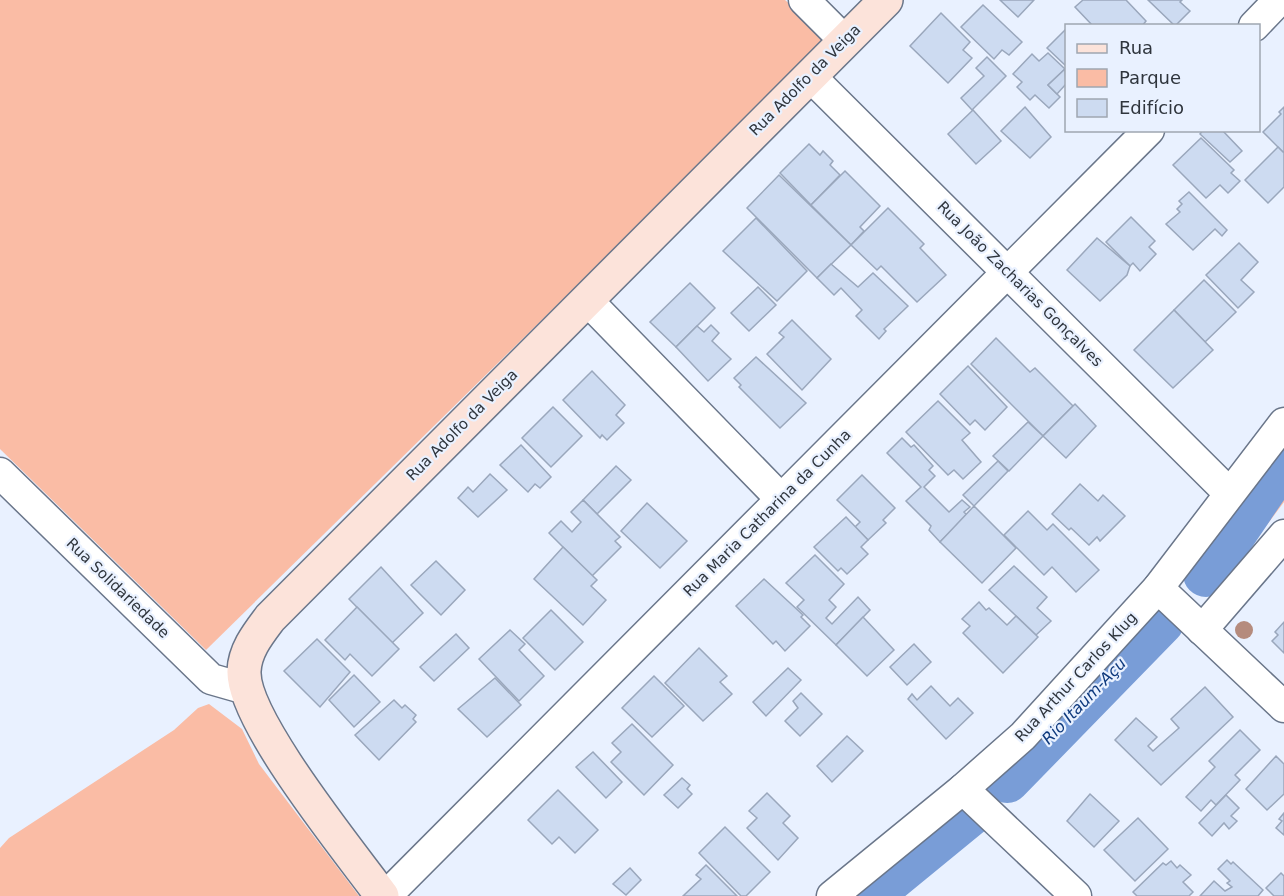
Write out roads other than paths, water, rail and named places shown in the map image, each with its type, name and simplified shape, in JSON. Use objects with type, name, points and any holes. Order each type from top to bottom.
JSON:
[{"type":"street","points":[[804,0],[845,41]]},
{"type":"street","name":"Rua Adolfo da Veiga","points":[[384,896],[283,760],[256,715],[246,689],[244,671],[247,654],[270,618],[886,0]]},
{"type":"street","points":[[1256,24],[1279,0]]},
{"type":"street","name":"Rua João Zacharias Gonçalves","points":[[810,76],[1230,493]]},
{"type":"street","name":"Rua Maria Catharina da Cunha","points":[[384,896],[1147,132]]},
{"type":"street","points":[[587,300],[781,499]]},
{"type":"street","name":"Rua Arthur Carlos Klug","points":[[832,896],[963,789],[1023,736],[1158,588],[1284,423]]},
{"type":"street","name":"Rua Solidariedade","points":[[0,473],[211,678],[246,689]]},
{"type":"street","points":[[1202,630],[1284,535]]},
{"type":"street","points":[[1158,588],[1284,707]]},
{"type":"street","points":[[963,789],[1076,896]]},
{"type":"waterway","name":"Rio Itaum-Açu","points":[[1206,574],[1284,459]]},
{"type":"waterway","name":"Rio Itaum-Açu","points":[[1007,780],[1161,622]]},
{"type":"waterway","name":"Rio Itaum-Açu","points":[[869,896],[974,810]]}]
